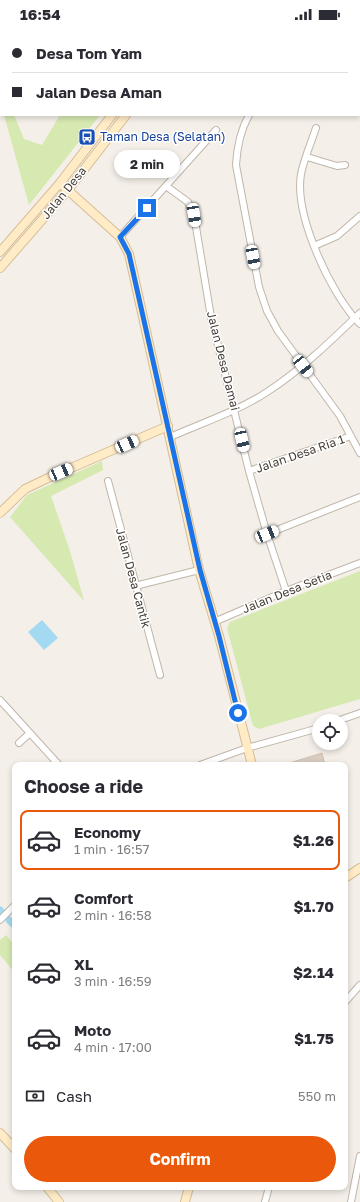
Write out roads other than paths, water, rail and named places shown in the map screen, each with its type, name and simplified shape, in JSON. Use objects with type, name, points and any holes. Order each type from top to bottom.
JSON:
[{"type":"street","name":"Jalan Desa","points":[[0,252],[60,183],[111,116]]},
{"type":"street","name":"Jalan Desa","points":[[0,268],[68,190],[125,116]]},
{"type":"street","points":[[248,116],[243,126],[237,147],[236,165],[259,287],[267,311],[278,331],[340,416],[360,452]]},
{"type":"street","points":[[316,128],[302,174],[302,209],[314,246],[332,285],[354,318],[360,324]]},
{"type":"street","points":[[120,237],[216,130]]},
{"type":"street","points":[[307,157],[337,166],[345,165]]},
{"type":"street","points":[[60,183],[120,237],[129,254],[200,570],[251,762]]},
{"type":"street","name":"Jalan Desa Damai","points":[[166,186],[188,202],[194,215],[211,317],[249,471],[267,534],[286,591]]},
{"type":"street","points":[[314,246],[337,236],[360,216]]},
{"type":"street","points":[[170,436],[234,409],[267,393],[303,366],[360,313]]},
{"type":"street","points":[[0,513],[25,489],[168,426]]},
{"type":"street","name":"Jalan Desa Ria 1","points":[[249,471],[351,436]]},
{"type":"street","name":"Jalan Desa Cantik","points":[[108,481],[160,675]]},
{"type":"street","points":[[267,534],[360,497]]},
{"type":"street","name":"Jalan Desa Setia","points":[[214,622],[286,591],[360,563]]},
{"type":"street","points":[[135,586],[200,570]]},
{"type":"street","points":[[0,700],[56,762]]},
{"type":"street","points":[[348,718],[360,714]]},
{"type":"street","points":[[208,762],[246,748],[312,730]]},
{"type":"street","points":[[19,743],[30,733]]},
{"type":"street","points":[[348,876],[360,868]]},
{"type":"street","points":[[0,920],[12,908]]},
{"type":"street","points":[[348,999],[360,985]]},
{"type":"street","points":[[0,1133],[12,1146]]},
{"type":"street","points":[[351,1202],[360,1156]]},
{"type":"street","points":[[49,1190],[59,1202]]},
{"type":"street","points":[[186,1202],[188,1190]]},
{"type":"street","points":[[265,1202],[268,1190]]},
{"type":"water","points":[[42,620],[58,638],[44,650],[28,632]]},
{"type":"waterway","points":[[9,920],[12,923]]},
{"type":"place","name":"Taman Desa (Selatan)","points":[[87,137]]}]
